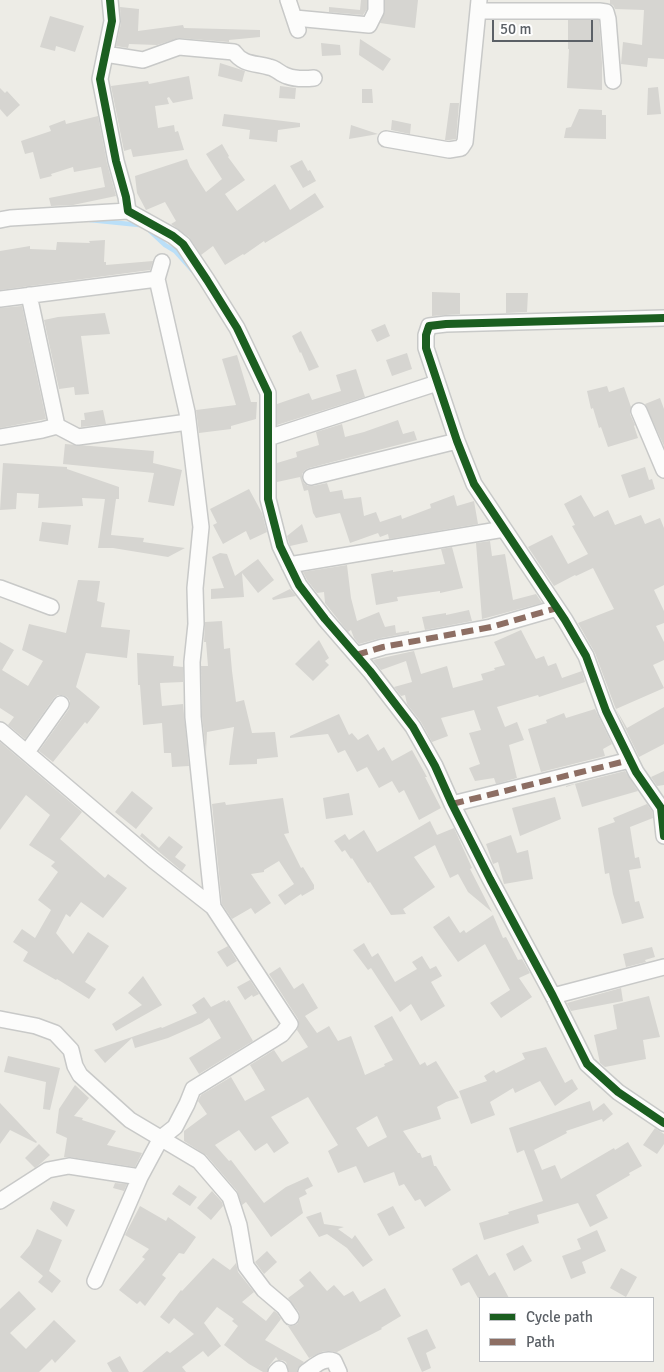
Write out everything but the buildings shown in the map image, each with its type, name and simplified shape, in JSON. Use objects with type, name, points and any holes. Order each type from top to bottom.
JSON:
[{"type":"street","points":[[110,0],[112,21],[100,79],[128,211]]},
{"type":"street","points":[[288,0],[297,24],[368,25],[376,11],[376,0]]},
{"type":"street","points":[[386,139],[449,150],[461,148],[465,142],[479,5],[606,12],[613,82]]},
{"type":"street","points":[[105,54],[143,60],[179,47],[234,52],[239,58],[253,64],[272,67],[286,76],[302,79],[314,78]]},
{"type":"street","points":[[0,220],[128,211],[173,236],[183,244],[237,328],[268,393],[268,498],[280,546],[299,585],[413,727],[435,766],[490,879],[587,1064],[618,1092],[664,1123]]},
{"type":"street","points":[[162,262],[157,280],[188,422],[201,527],[195,588],[196,624],[192,662],[194,717],[213,907]]},
{"type":"street","points":[[0,298],[157,280]]},
{"type":"street","points":[[29,295],[57,426]]},
{"type":"street","points":[[664,318],[446,324],[429,326],[426,335],[426,348],[437,383],[474,484],[557,608],[586,656],[606,711],[636,772],[662,807],[664,836]]},
{"type":"street","points":[[268,438],[437,383]]},
{"type":"street","points":[[638,411],[664,470]]},
{"type":"street","points":[[0,437],[57,426],[78,437],[113,434],[188,422]]},
{"type":"street","points":[[311,477],[457,441]]},
{"type":"street","points":[[289,565],[504,529]]},
{"type":"street","points":[[0,588],[52,607]]},
{"type":"street","points":[[356,655],[383,647],[491,626],[557,608]]},
{"type":"street","points":[[27,752],[61,704]]},
{"type":"street","points":[[0,730],[153,860],[213,907],[290,1024],[282,1034],[193,1089],[175,1127],[161,1138],[140,1177],[95,1281]]},
{"type":"street","points":[[452,804],[630,760]]},
{"type":"street","points":[[553,996],[664,967]]},
{"type":"street","points":[[0,1019],[36,1026],[55,1033],[71,1050],[75,1066],[80,1075],[130,1120],[199,1161],[230,1197],[239,1225],[246,1266],[264,1290],[284,1306],[291,1316]]},
{"type":"street","points":[[0,1201],[48,1170],[69,1166],[140,1177]]},
{"type":"street","points":[[306,1372],[321,1361],[329,1359],[334,1361],[340,1372]]},
{"type":"street","points":[[276,1372],[279,1369],[280,1372]]},
{"type":"waterway","points":[[90,220],[139,225]]},
{"type":"waterway","points":[[150,231],[165,245],[175,251],[192,270]]},
{"type":"marked path","points":[[356,655],[383,647],[491,627],[557,608]]},
{"type":"marked path","points":[[452,804],[630,760]]},
{"type":"cycle path","points":[[110,0],[112,21],[100,79],[128,211],[173,236],[183,244],[237,328],[268,393],[268,499],[280,546],[299,585],[325,619],[370,671],[413,727],[435,766],[490,879],[587,1064],[618,1092],[664,1123]]},
{"type":"cycle path","points":[[664,318],[446,324],[429,326],[426,335],[426,348],[457,441],[474,484],[565,620],[586,656],[606,711],[636,772],[661,808],[664,836]]}]
